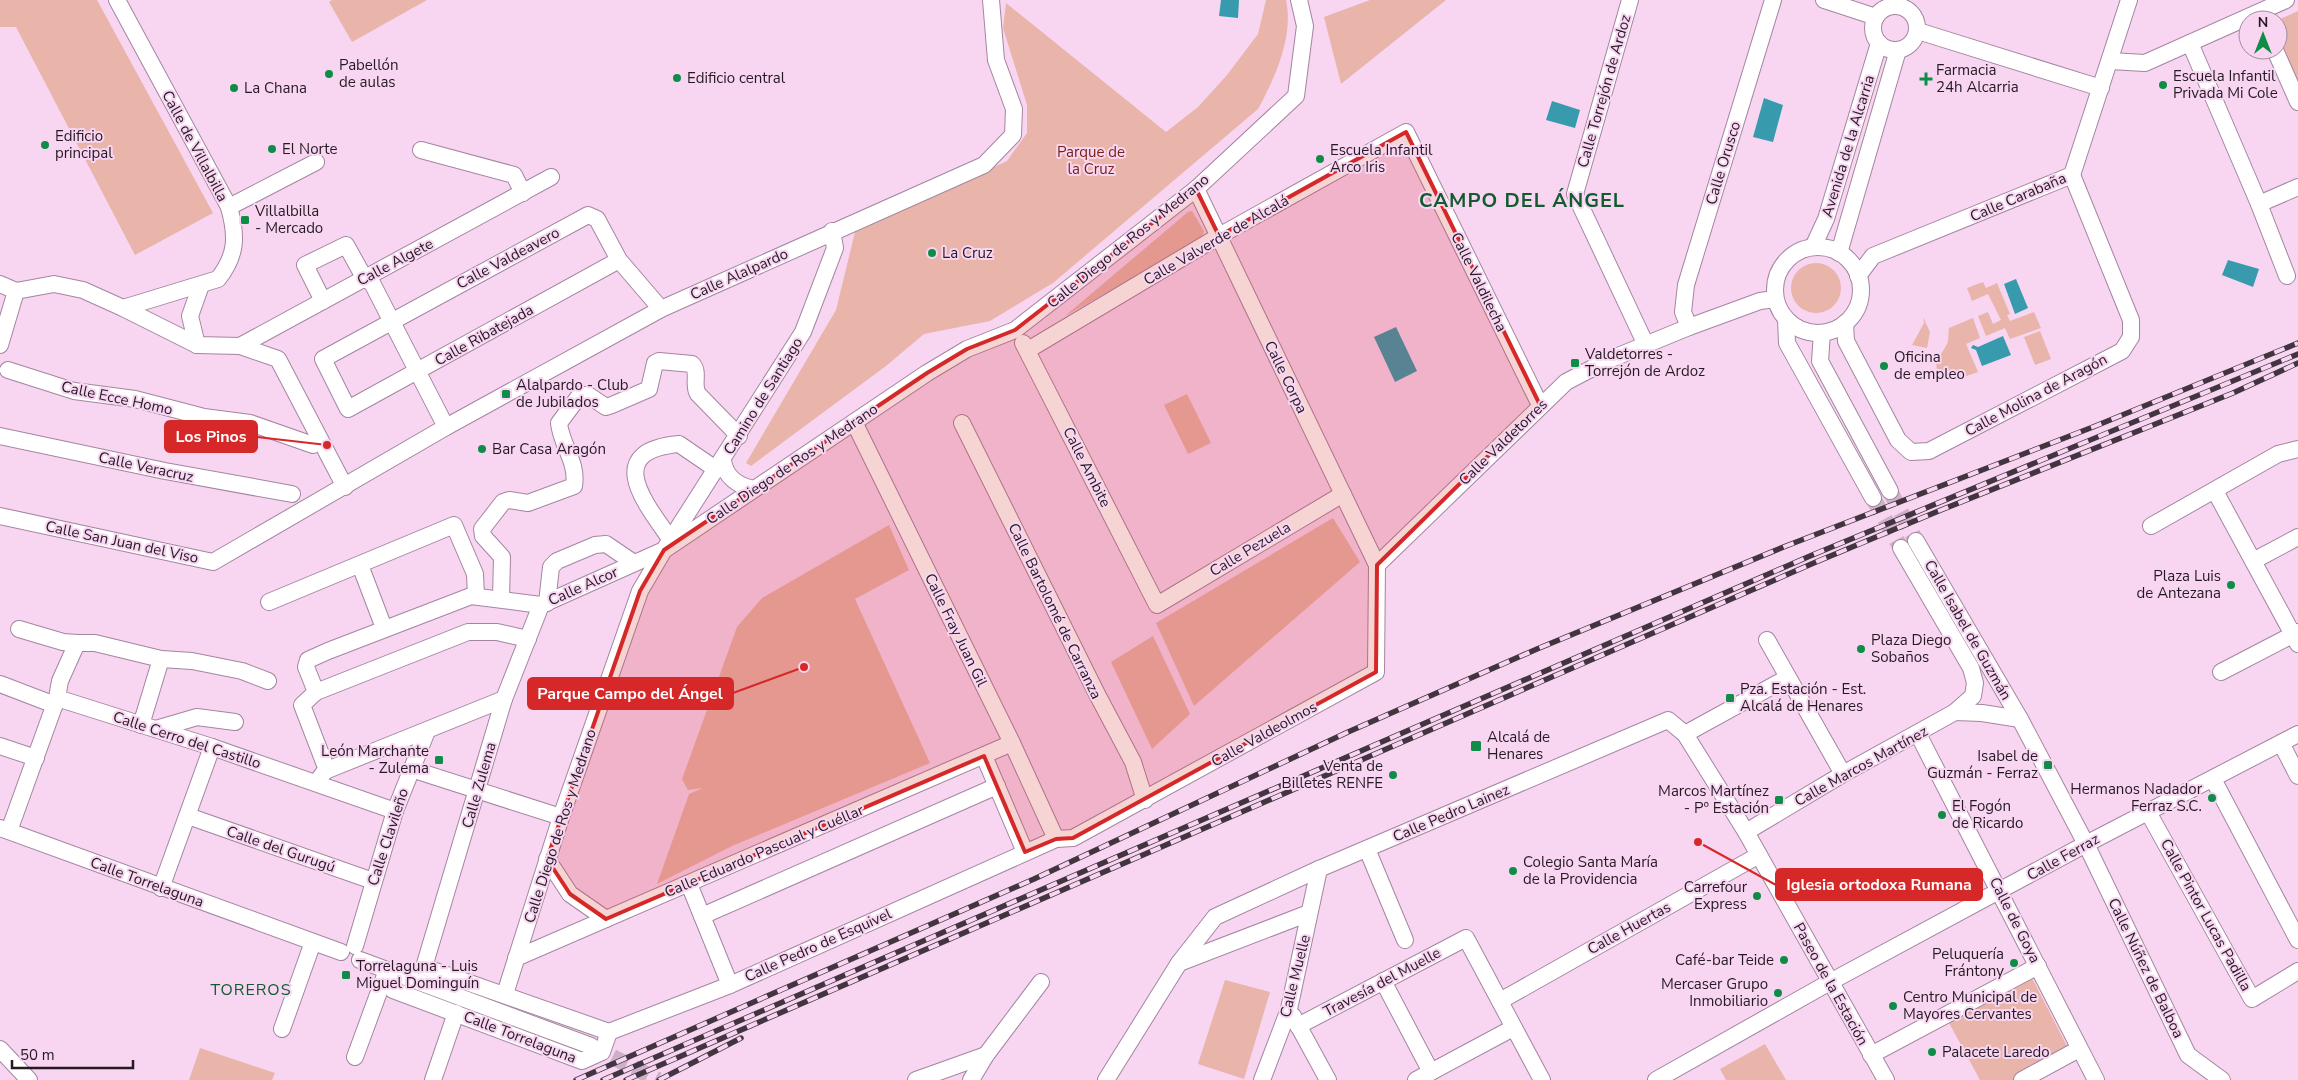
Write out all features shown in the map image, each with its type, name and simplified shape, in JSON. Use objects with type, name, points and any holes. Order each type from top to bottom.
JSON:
[{"type":"street","name":"Calle de Villalbilla","points":[[118,0],[229,207],[234,227],[234,250],[228,266],[218,279],[123,308]]},
{"type":"street","name":"Calle Alalpardo","points":[[344,487],[446,427],[660,310],[832,231],[984,165],[1013,135],[1014,108],[996,60],[991,0]]},
{"type":"street","name":"Calle Diego de Ros y Medrano","points":[[505,994],[561,817],[640,591],[668,545],[927,373],[968,349],[1015,330],[1196,189],[1296,96],[1305,26],[1299,0]]},
{"type":"street","name":"Calle Torrejón de Ardoz","points":[[1630,0],[1574,194],[1646,345]]},
{"type":"street","name":"Calle Orusco","points":[[1689,327],[1683,312],[1686,284],[1773,0]]},
{"type":"street","points":[[1824,0],[1883,8],[1893,5],[1910,4],[1918,31],[1911,44],[1898,50],[1885,47],[1879,43]]},
{"type":"street","name":"Calle Carabaña","points":[[1858,276],[1873,256],[2072,175],[2102,88],[2129,0]]},
{"type":"street","points":[[2270,10],[2286,0]]},
{"type":"street","name":"Avenida de la Alcarria","points":[[1814,247],[1826,219],[1879,43],[1873,30],[1883,8]]},
{"type":"street","points":[[2110,61],[2145,63],[2238,24]]},
{"type":"street","points":[[1918,31],[2102,88]]},
{"type":"street","points":[[2190,43],[2259,204],[2287,276]]},
{"type":"street","name":"Avenida de la Alcarria","points":[[1839,253],[1898,50]]},
{"type":"street","points":[[2279,60],[2298,102]]},
{"type":"street","name":"Calle Valverde de Alcalá","points":[[1028,350],[1219,236],[1406,132]]},
{"type":"street","name":"Calle Valdilecha","points":[[1406,132],[1540,406]]},
{"type":"street","points":[[421,150],[514,175],[523,192]]},
{"type":"street","points":[[229,207],[316,162]]},
{"type":"street","name":"Calle Molina de Aragón","points":[[1845,323],[1846,341],[1898,440],[1911,452],[1929,451],[2122,351],[2131,336],[2131,320],[2072,175]]},
{"type":"street","name":"Calle Algete","points":[[240,346],[551,177]]},
{"type":"street","points":[[2259,204],[2298,187]]},
{"type":"street","name":"Calle Corpa","points":[[1196,189],[1377,565]]},
{"type":"street","name":"Calle Valdeavero","points":[[348,409],[323,359],[391,320],[588,215],[597,219],[619,260],[660,310]]},
{"type":"street","name":"Camino de Santiago","points":[[668,545],[739,436],[803,332],[835,248],[832,231]]},
{"type":"street","points":[[323,301],[305,265],[346,245],[365,279],[372,284],[446,427]]},
{"type":"street","points":[[1786,319],[1803,330],[1822,332],[1845,323],[1857,306],[1860,296],[1858,276],[1848,259],[1827,248],[1814,247],[1800,251],[1788,259],[1779,271],[1775,284],[1775,299],[1786,319],[1787,343],[1873,498]]},
{"type":"street","name":"Calle Ribatejada","points":[[348,409],[619,260]]},
{"type":"street","points":[[0,284],[16,291],[0,345]]},
{"type":"street","name":"Calle Algete","points":[[16,291],[54,284],[83,290],[197,345],[240,346],[278,359],[344,487]]},
{"type":"street","points":[[197,345],[190,316],[200,285]]},
{"type":"street","points":[[1646,345],[1760,301],[1775,299]]},
{"type":"street","name":"Calle Ambite","points":[[1015,330],[1028,350],[1157,604]]},
{"type":"street","points":[[1822,332],[1820,361],[1890,491]]},
{"type":"street","name":"Calle Valdetorres","points":[[1377,565],[1566,382],[1646,345]]},
{"type":"street","points":[[500,599],[502,556],[483,536],[482,529],[503,502],[509,500],[528,503],[574,486],[574,464],[559,430],[558,423],[580,395],[588,395],[606,406],[612,406],[649,389],[655,363],[659,361],[692,364],[696,372],[695,390],[739,436]]},
{"type":"street","name":"Calle Ecce Homo","points":[[8,370],[74,391],[135,399],[204,417],[250,423],[313,445]]},
{"type":"street","name":"Calle Fray Juan Gil","points":[[854,422],[1012,743],[1056,839]]},
{"type":"street","name":"Calle Bartolomé de Carranza","points":[[962,423],[1098,696],[1133,762],[1145,800]]},
{"type":"street","name":"Calle Veracruz","points":[[0,436],[165,472],[292,494]]},
{"type":"street","points":[[668,545],[642,497],[634,471],[637,462],[652,450],[679,444],[720,465],[727,474],[743,487],[754,489]]},
{"type":"street","points":[[2151,526],[2278,454],[2298,449]]},
{"type":"street","name":"Calle San Juan del Viso","points":[[0,516],[213,562],[344,487]]},
{"type":"street","points":[[2215,491],[2296,637],[2222,672]]},
{"type":"street","name":"Calle Pezuela","points":[[1157,604],[1343,494]]},
{"type":"street","points":[[269,602],[454,525],[475,574],[476,596]]},
{"type":"street","points":[[2253,561],[2298,537]]},
{"type":"street","name":"Calle Isabel de Guzmán","points":[[1916,541],[2020,719],[2086,844]]},
{"type":"street","name":"Calle Zulema","points":[[505,994],[424,967],[504,699],[544,604],[551,567],[557,561],[595,545],[606,544],[634,563]]},
{"type":"street","name":"Calle Alcor","points":[[316,692],[306,667],[308,660],[384,628],[460,599],[476,596],[544,604],[634,563],[668,545]]},
{"type":"street","name":"Calle Isabel de Guzmán","points":[[1901,548],[1971,668],[1975,683],[1973,696]]},
{"type":"street","points":[[360,565],[384,628]]},
{"type":"street","name":"Calle Valdeolmos","points":[[1056,839],[1073,838],[1376,672],[1377,565]]},
{"type":"street","points":[[19,629],[62,642],[95,643],[161,659],[192,661],[242,671],[268,681]]},
{"type":"street","points":[[327,770],[302,705],[316,692],[468,632],[497,632],[528,639]]},
{"type":"street","points":[[1767,640],[1843,774]]},
{"type":"street","name":"Calle Torrelaguna","points":[[77,643],[60,681],[56,702],[36,758],[5,830],[313,942],[352,953],[387,970],[592,1046]]},
{"type":"street","points":[[161,659],[149,727],[197,718],[234,722]]},
{"type":"street","points":[[1685,734],[1787,678]]},
{"type":"street","name":"Calle Cerro del Castillo","points":[[0,684],[212,747],[395,811]]},
{"type":"street","name":"Calle Marcos Martínez","points":[[1746,832],[1843,774],[1955,712],[1973,696]]},
{"type":"street","points":[[316,783],[327,770],[504,699]]},
{"type":"street","name":"Calle Isabel de Guzmán","points":[[1955,712],[1982,713],[2020,719]]},
{"type":"street","name":"Calle Pedro Lainez","points":[[1180,963],[1215,917],[1319,869],[1668,720],[1685,734]]},
{"type":"street","name":"Calle Clavileño","points":[[352,953],[395,811],[427,731]]},
{"type":"street","name":"Paseo de la Estación","points":[[1685,734],[1746,832],[1886,1080]]},
{"type":"street","name":"Calle de Goya","points":[[1918,734],[2096,1080]]},
{"type":"street","name":"Calle Ferraz","points":[[1658,1080],[1830,982],[2086,844],[2282,744],[2298,734]]},
{"type":"street","name":"Calle Eduardo Pascual y Cuéllar","points":[[516,958],[1012,743]]},
{"type":"street","points":[[2282,744],[2298,776]]},
{"type":"street","points":[[0,746],[36,758]]},
{"type":"street","points":[[161,888],[212,747]]},
{"type":"street","points":[[984,756],[1025,852]]},
{"type":"street","points":[[411,769],[561,817]]},
{"type":"street","points":[[2213,779],[2298,940]]},
{"type":"street","points":[[702,916],[997,786]]},
{"type":"street","name":"Calle Pintor Lucas Padilla","points":[[2148,812],[2252,998],[2298,971]]},
{"type":"street","name":"Calle del Gurugú","points":[[188,816],[373,881]]},
{"type":"street","name":"Calle Pedro de Esquivel","points":[[609,1032],[730,985],[1056,839]]},
{"type":"street","name":"Calle Núñez de Balboa","points":[[2086,844],[2188,1055],[2222,1080]]},
{"type":"street","points":[[1367,849],[1404,940]]},
{"type":"street","name":"Calle Huertas","points":[[1500,1001],[1759,855]]},
{"type":"street","points":[[547,859],[570,894],[606,919]]},
{"type":"street","name":"Calle Muelle","points":[[1262,1080],[1289,1009],[1319,869]]},
{"type":"street","points":[[688,884],[730,985]]},
{"type":"street","points":[[1106,1080],[1180,963],[1310,913]]},
{"type":"street","name":"Travesía del Muelle","points":[[1298,1026],[1466,938],[1500,1001]]},
{"type":"street","points":[[282,1029],[313,942]]},
{"type":"street","points":[[1871,1055],[2038,966]]},
{"type":"street","points":[[355,1057],[387,970]]},
{"type":"street","name":"Calle Torrelaguna","points":[[387,970],[393,990],[582,1061],[602,1052],[609,1032]]},
{"type":"street","points":[[1383,981],[1424,1076],[1513,1028]]},
{"type":"street","points":[[971,1080],[986,1055],[1041,982]]},
{"type":"street","points":[[505,994],[609,1032]]},
{"type":"street","points":[[1500,1001],[1542,1080]]},
{"type":"street","points":[[1289,1009],[1328,1080]]},
{"type":"street","points":[[433,1080],[456,1013]]},
{"type":"street","points":[[0,1049],[30,1080]]},
{"type":"street","points":[[2022,1080],[2079,1049]]},
{"type":"street","points":[[916,1080],[986,1055]]},
{"type":"highlighted area","points":[[1406,132],[1540,405],[1377,565],[1376,672],[1073,838],[1056,839],[1025,852],[984,756],[606,919],[570,894],[547,859],[640,591],[664,550],[927,373],[967,349],[1015,330],[1196,189],[1219,236]]},
{"type":"green space","points":[[0,0],[97,0],[213,213],[135,255],[16,27],[0,27]]},
{"type":"green space","points":[[332,0],[427,0],[352,42],[329,2]]},
{"type":"green space","name":"Parque de la Cruz","points":[[1266,0],[1286,0],[1287,28],[1281,56],[1271,84],[1258,109],[1053,283],[990,321],[924,334],[886,366],[751,466],[746,463],[836,310],[855,232],[1007,161],[1027,133],[1027,105],[1003,28],[1006,3],[1166,132],[1198,107],[1227,75],[1258,34]]},
{"type":"green space","points":[[1370,0],[1446,0],[1341,84],[1324,17]]},
{"type":"green space","points":[[2298,11],[2298,111],[2275,60],[2288,60],[2288,16]]},
{"type":"green space","points":[[1192,211],[1204,231],[1202,239],[1065,316],[1188,212]]},
{"type":"green space","points":[[1811,263],[1821,263],[1834,270],[1841,283],[1841,293],[1834,306],[1821,313],[1811,313],[1802,309],[1795,302],[1791,293],[1791,283],[1795,274],[1802,267]]},
{"type":"green space","points":[[1983,282],[1986,288],[1997,283],[2010,314],[2007,315],[2010,321],[2034,312],[2041,328],[2010,339],[2005,328],[1986,336],[1978,316],[1988,312],[1993,324],[2001,320],[1988,294],[1972,301],[1967,288]]},
{"type":"green space","points":[[1923,317],[1930,332],[1927,348],[1912,345],[1924,323]]},
{"type":"green space","points":[[1973,318],[1980,338],[1966,344],[1978,372],[1958,379],[1947,379],[1936,366],[1948,342],[1949,328]]},
{"type":"green space","points":[[2040,331],[2051,359],[2035,365],[2024,337]]},
{"type":"green space","points":[[1187,394],[1211,443],[1188,454],[1164,405]]},
{"type":"green space","points":[[1333,518],[1360,562],[1194,706],[1156,623]]},
{"type":"green space","points":[[889,525],[909,570],[855,599],[930,763],[732,846],[657,884],[689,794],[703,788],[688,790],[682,779],[737,627],[762,598]]},
{"type":"green space","points":[[1153,636],[1190,714],[1152,749],[1111,662]]},
{"type":"green space","points":[[2032,978],[2069,1050],[2014,1080],[1980,1080],[1948,1021]]},
{"type":"green space","points":[[1225,980],[1270,992],[1244,1079],[1198,1064]]},
{"type":"green space","points":[[1765,1044],[1786,1080],[1726,1080],[1720,1069]]},
{"type":"green space","points":[[200,1048],[275,1073],[272,1080],[189,1080]]},
{"type":"water","points":[[1221,0],[1239,0],[1238,18],[1219,16]]},
{"type":"water","points":[[1764,98],[1783,105],[1773,142],[1753,137]]},
{"type":"water","points":[[1552,101],[1580,110],[1575,128],[1546,120]]},
{"type":"water","points":[[2228,260],[2259,269],[2253,287],[2222,275]]},
{"type":"water","points":[[2016,279],[2028,308],[2015,314],[2004,284]]},
{"type":"water","points":[[1396,327],[1417,371],[1395,382],[1374,337]]},
{"type":"water","points":[[2003,336],[2011,355],[1982,366],[1976,350],[1971,348],[1973,345],[1978,347]]},
{"type":"tunnel","points":[[1890,491],[1916,541]]},
{"type":"tunnel","points":[[1873,498],[1901,548]]},
{"type":"tunnel","points":[[591,1046],[658,1080]]},
{"type":"railway","points":[[576,1080],[1034,879],[1348,732],[1537,649],[1786,546],[2093,427],[2298,343]]},
{"type":"railway","points":[[603,1080],[1810,556],[2298,354]]},
{"type":"railway","points":[[626,1080],[1816,562],[2233,393],[2298,363]]},
{"type":"railway","points":[[659,1080],[741,1038]]},
{"type":"place","name":"Pabellón de aulas","points":[[329,74]]},
{"type":"place","name":"Edificio central","points":[[677,78]]},
{"type":"place","name":"Farmacia 24h Alcarria","points":[[1926,79]]},
{"type":"place","name":"Escuela Infantil Privada Mi Cole","points":[[2163,85]]},
{"type":"place","name":"La Chana","points":[[234,88]]},
{"type":"place","name":"Edificio principal","points":[[45,145]]},
{"type":"place","name":"El Norte","points":[[272,149]]},
{"type":"place","name":"Escuela Infantil Arco Iris","points":[[1320,159]]},
{"type":"place","name":"Villalbilla - Mercado","points":[[245,220]]},
{"type":"place","name":"La Cruz","points":[[932,253]]},
{"type":"place","name":"Valdetorres - Torrejón de Ardoz","points":[[1575,363]]},
{"type":"place","name":"Oficina de empleo","points":[[1884,366]]},
{"type":"place","name":"Alalpardo - Club de Jubilados","points":[[506,394]]},
{"type":"place","name":"Los Pinos","points":[[327,445]]},
{"type":"place","name":"Bar Casa Aragón","points":[[482,449]]},
{"type":"place","name":"Plaza Luis de Antezana","points":[[2231,585]]},
{"type":"place","name":"Plaza Diego Sobaños","points":[[1861,649]]},
{"type":"place","name":"Parque Campo del Ángel","points":[[804,667]]},
{"type":"place","name":"Pza. Estación - Est. Alcalá de Henares","points":[[1730,698]]},
{"type":"place","name":"Alcalá de Henares","points":[[1476,746]]},
{"type":"place","name":"León Marchante - Zulema","points":[[439,760]]},
{"type":"place","name":"Isabel de Guzmán - Ferraz","points":[[2048,765]]},
{"type":"place","name":"Venta de Billetes RENFE","points":[[1393,775]]},
{"type":"place","name":"Hermanos Nadador Ferraz S.C.","points":[[2212,798]]},
{"type":"place","name":"Marcos Martínez - Pº Estación","points":[[1779,800]]},
{"type":"place","name":"El Fogón de Ricardo","points":[[1942,815]]},
{"type":"place","name":"Iglesia ortodoxa Rumana","points":[[1698,842]]},
{"type":"place","name":"Colegio Santa María de la Providencia","points":[[1513,871]]},
{"type":"place","name":"Carrefour Express","points":[[1757,896]]},
{"type":"place","name":"Café-bar Teide","points":[[1784,960]]},
{"type":"place","name":"Peluquería Frántony","points":[[2014,963]]},
{"type":"place","name":"Torrelaguna - Luis Miguel Dominguín","points":[[346,975]]},
{"type":"place","name":"Mercaser Grupo Inmobiliario","points":[[1778,993]]},
{"type":"place","name":"Centro Municipal de Mayores Cervantes","points":[[1893,1006]]},
{"type":"place","name":"Palacete Laredo","points":[[1932,1052]]},
{"type":"district","name":"CAMPO DEL ÁNGEL","points":[[1522,200]]},
{"type":"district","name":"TOREROS","points":[[251,990]]}]
